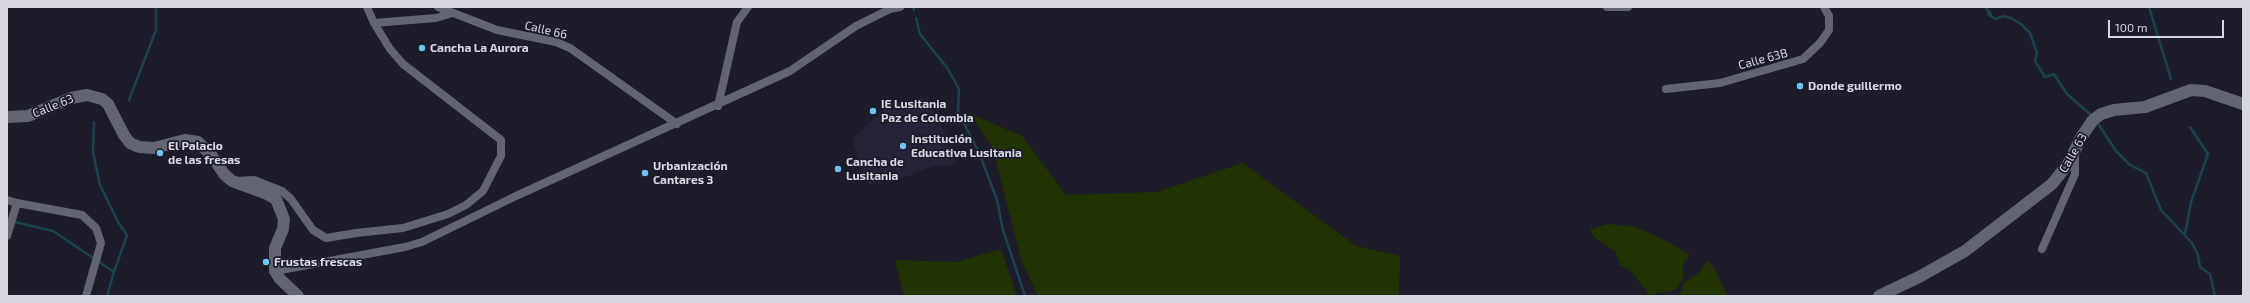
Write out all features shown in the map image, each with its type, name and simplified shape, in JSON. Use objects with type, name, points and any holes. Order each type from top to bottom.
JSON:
[{"type":"main road","name":"Calle 63","points":[[1879,296],[1919,277],[1965,251],[2052,184],[2063,172],[2087,129],[2100,114],[2114,110],[2151,105],[2191,90],[2205,91],[2243,104]]},
{"type":"main road","name":"Calle 63","points":[[7,117],[28,116],[78,96],[87,95],[96,97],[108,104],[130,142],[147,149],[185,140],[198,142],[212,156],[224,174],[232,181],[265,193],[276,199],[284,218],[283,229],[275,248],[275,271]]},
{"type":"main road","points":[[275,271],[280,280],[298,296]]},
{"type":"street","points":[[232,181],[254,180],[282,191],[291,199],[313,230],[326,238],[403,228],[457,211],[484,191],[501,156],[501,140],[403,64],[390,49],[374,23],[367,7]]},
{"type":"street","name":"Calle 66","points":[[438,7],[507,33],[556,42],[570,48],[677,124]]},
{"type":"street","points":[[718,106],[737,22],[740,15],[748,7]]},
{"type":"street","points":[[275,271],[405,248],[422,242],[516,196],[718,106],[790,71],[856,26],[890,9],[900,7]]},
{"type":"street","points":[[1607,7],[1628,7]]},
{"type":"street","name":"Calle 63B","points":[[1666,89],[1720,83],[1803,59],[1820,43],[1828,30],[1829,16],[1824,7]]},
{"type":"street","points":[[374,23],[436,18],[453,13]]},
{"type":"street","points":[[2042,249],[2075,174],[2075,151]]},
{"type":"street","points":[[7,200],[82,215],[96,228],[101,243],[86,296]]},
{"type":"street","points":[[7,236],[16,203]]},
{"type":"shaded area","name":"Institución Educativa Lusitania","points":[[910,100],[936,112],[954,153],[956,165],[935,166],[894,181],[868,185],[852,140],[889,104]]},
{"type":"green space","points":[[971,114],[1022,136],[1066,195],[1157,192],[1243,163],[1356,246],[1400,256],[1399,296],[1038,296],[1022,262],[993,149]]},
{"type":"green space","points":[[1608,224],[1635,227],[1665,240],[1690,255],[1682,265],[1684,274],[1681,283],[1675,290],[1650,295],[1629,269],[1620,266],[1616,252],[1594,237],[1590,229]]},
{"type":"green space","points":[[1001,249],[1017,296],[904,296],[895,260],[957,262]]},
{"type":"green space","points":[[1708,261],[1714,267],[1727,296],[1680,296],[1684,283],[1698,273]]},
{"type":"waterway","points":[[129,100],[156,30],[156,7]]},
{"type":"waterway","points":[[1985,7],[1991,14]]},
{"type":"waterway","points":[[2149,7],[2171,79]]},
{"type":"waterway","points":[[1988,14],[1995,19],[2003,16],[2011,18],[2021,24],[2030,33],[2037,53],[2035,61],[2045,77],[2054,74],[2067,94],[2090,114]]},
{"type":"waterway","points":[[916,18],[920,34],[948,69],[959,89],[958,111],[980,155],[997,200],[1003,230],[1025,296]]},
{"type":"waterway","points":[[94,122],[93,152],[100,185],[118,222],[127,235],[114,272]]},
{"type":"waterway","points":[[2097,122],[2116,151],[2130,165],[2146,173],[2161,210],[2192,243],[2198,255],[2200,267],[2210,274],[2215,296]]},
{"type":"waterway","points":[[2185,234],[2191,202],[2208,154],[2190,127]]},
{"type":"waterway","points":[[7,220],[53,231],[114,272],[107,296]]},
{"type":"place","name":"Cancha La Aurora","points":[[422,48]]},
{"type":"place","name":"Donde guillermo","points":[[1800,86]]},
{"type":"place","name":"IE Lusitania Paz de Colombia","points":[[873,111]]},
{"type":"place","name":"Institución Educativa Lusitania","points":[[903,146]]},
{"type":"place","name":"El Palacio de las fresas","points":[[160,153]]},
{"type":"place","name":"Cancha de Lusitania","points":[[838,169]]},
{"type":"place","name":"Urbanización Cantares 3","points":[[645,173]]},
{"type":"place","name":"Frustas frescas","points":[[266,262]]}]
